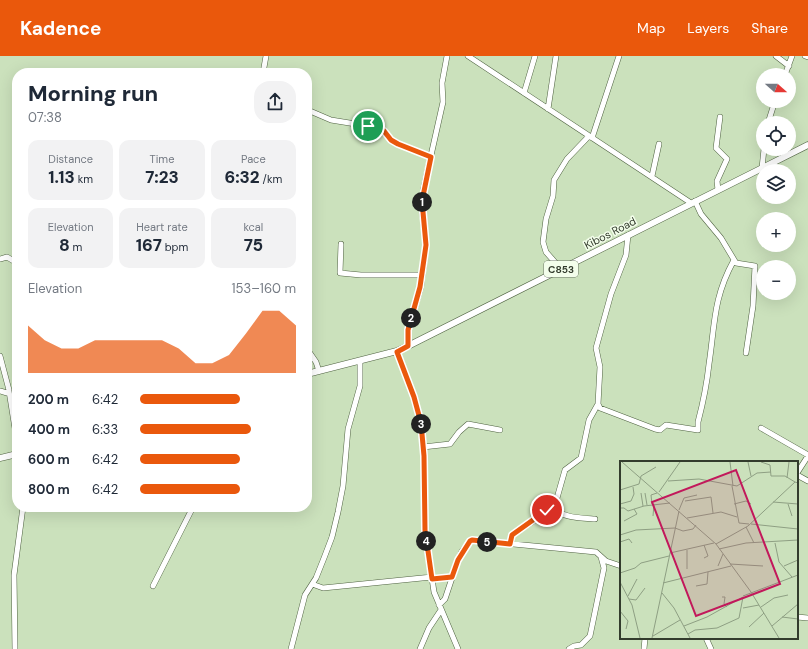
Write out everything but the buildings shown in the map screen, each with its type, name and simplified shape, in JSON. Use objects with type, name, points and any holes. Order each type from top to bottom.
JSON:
[{"type":"main road","name":"Kibos Road","points":[[770,164],[808,145]]},
{"type":"main road","name":"Kibos Road","points":[[312,373],[397,352],[756,171]]},
{"type":"main road","points":[[0,458],[12,455]]},
{"type":"street","points":[[265,68],[266,56]]},
{"type":"street","points":[[408,346],[408,330],[420,287],[426,245],[422,201],[443,102],[442,83],[447,56]]},
{"type":"street","points":[[468,56],[548,110],[693,202],[734,260],[739,264],[753,265],[755,267],[752,314],[746,353]]},
{"type":"street","points":[[524,93],[535,56]]},
{"type":"street","points":[[548,110],[556,56]]},
{"type":"street","points":[[561,269],[546,252],[543,242],[546,219],[553,196],[554,180],[567,159],[591,137],[619,56]]},
{"type":"street","points":[[776,56],[789,66],[792,56]]},
{"type":"street","points":[[312,112],[331,120],[368,126],[379,130],[386,133],[391,140],[398,144],[431,157]]},
{"type":"street","points":[[718,190],[717,181],[727,159],[716,148],[720,118]]},
{"type":"street","points":[[652,176],[659,144]]},
{"type":"street","points":[[510,544],[512,535],[535,520],[550,507],[557,498],[565,470],[581,458],[589,420],[598,404],[600,367],[596,348],[611,294],[626,255],[628,235]]},
{"type":"street","points":[[341,244],[340,273],[361,275],[422,275]]},
{"type":"street","points":[[0,259],[7,257],[12,260]]},
{"type":"street","points":[[598,404],[605,410],[655,429],[660,430],[666,425],[698,430],[698,422],[709,364],[714,315],[721,291],[734,260]]},
{"type":"street","points":[[397,352],[418,412],[423,447],[425,530],[432,578],[440,608],[458,649]]},
{"type":"street","points":[[0,356],[12,410]]},
{"type":"street","points":[[312,356],[319,371]]},
{"type":"street","points":[[291,649],[305,595],[312,584],[332,537],[343,486],[348,429],[360,386],[360,361]]},
{"type":"street","points":[[0,391],[7,393],[9,391]]},
{"type":"street","points":[[423,447],[450,444],[459,432],[471,423],[500,430]]},
{"type":"street","points":[[761,428],[808,456],[798,472]]},
{"type":"street","points":[[798,475],[808,481]]},
{"type":"street","points":[[550,507],[558,513],[572,517],[595,519]]},
{"type":"street","points":[[16,649],[14,579],[22,512]]},
{"type":"street","points":[[153,586],[190,512]]},
{"type":"street","points":[[420,649],[429,628],[445,599],[462,551],[472,540],[596,552],[610,563],[620,566]]},
{"type":"street","points":[[569,649],[574,646],[581,647],[590,636],[604,568],[600,556]]},
{"type":"street","points":[[312,584],[323,588],[452,577]]},
{"type":"street","points":[[798,617],[808,618]]},
{"type":"street","points":[[644,649],[646,639]]},
{"type":"street","points":[[706,639],[711,649]]},
{"type":"route","points":[[368,126],[384,131],[391,140],[398,144],[431,157],[424,181],[422,201],[426,245],[421,282],[408,330],[408,346],[397,352],[414,397],[421,423],[424,456],[425,530],[431,563],[432,579],[452,577],[462,551],[470,541],[510,544],[512,535],[547,510]]}]
